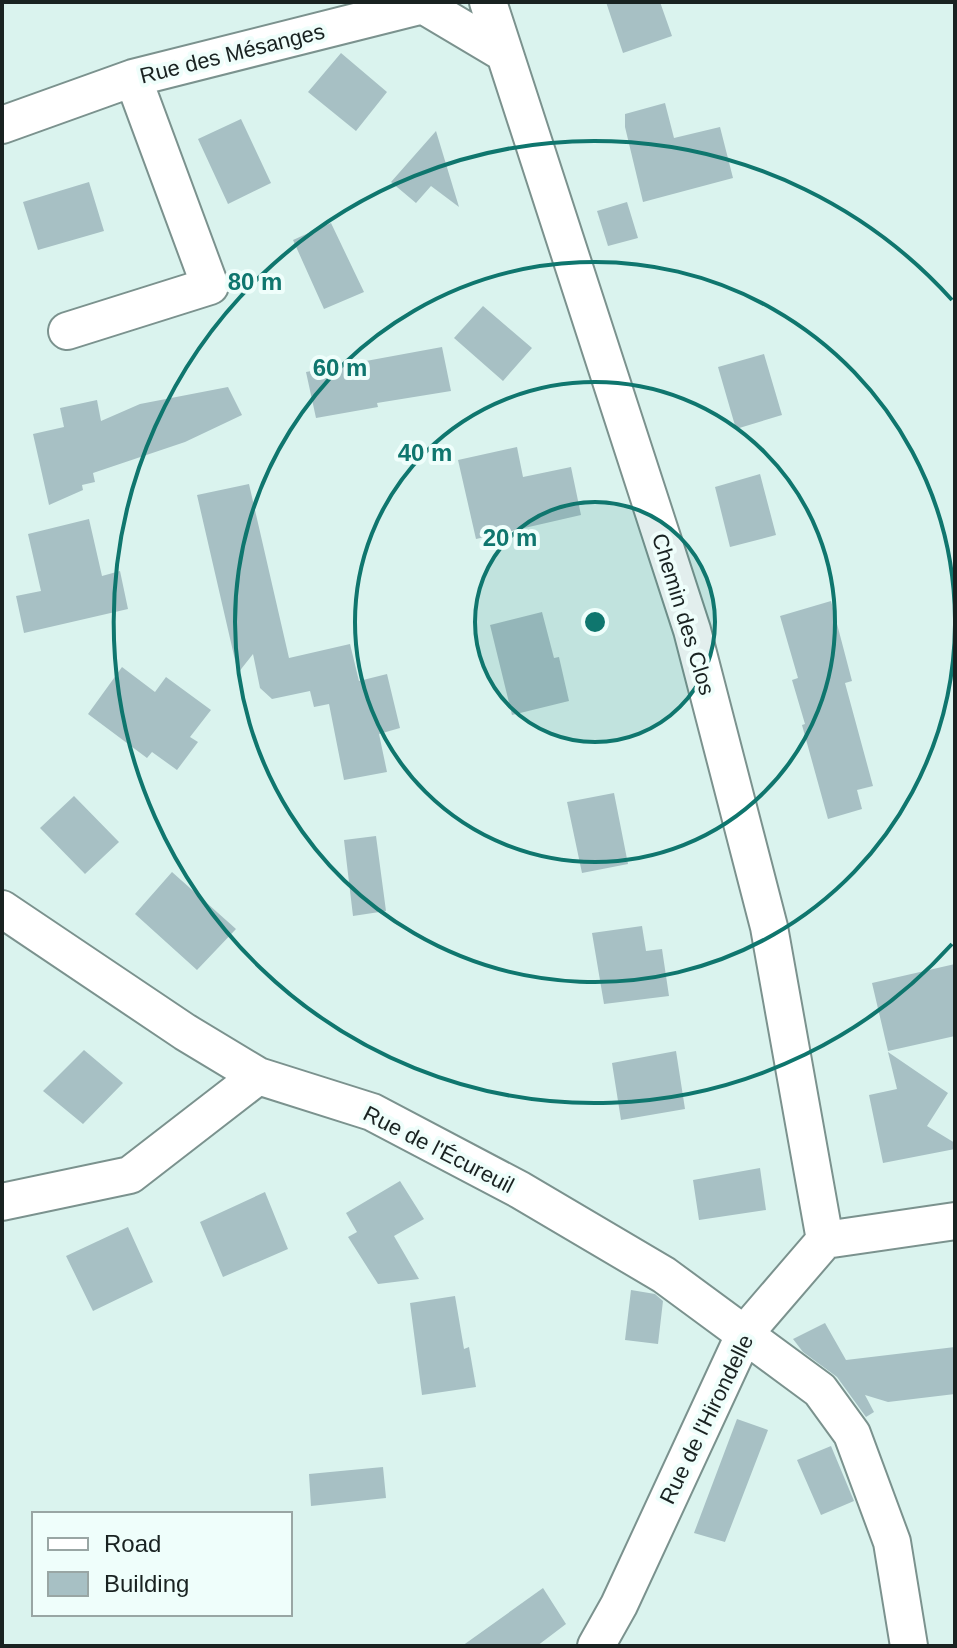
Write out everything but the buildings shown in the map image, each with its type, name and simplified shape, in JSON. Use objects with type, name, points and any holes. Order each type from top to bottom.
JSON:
[{"type":"street","name":"Chemin des Clos","points":[[488,2],[692,630],[769,927],[825,1240]]},
{"type":"street","name":"Rue des Mésanges","points":[[2,125],[133,78],[423,5],[502,52]]},
{"type":"street","points":[[67,331],[210,286],[133,78]]},
{"type":"street","name":"Rue de l'Écureuil","points":[[2,909],[185,1032],[258,1076],[372,1112],[520,1190],[664,1275],[820,1390],[852,1434],[892,1542],[909,1646]]},
{"type":"street","points":[[2,1202],[130,1175],[258,1076]]},
{"type":"street","points":[[825,1240],[955,1221]]},
{"type":"street","name":"Rue de l'Hirondelle","points":[[596,1646],[619,1605],[745,1333],[825,1240]]}]
